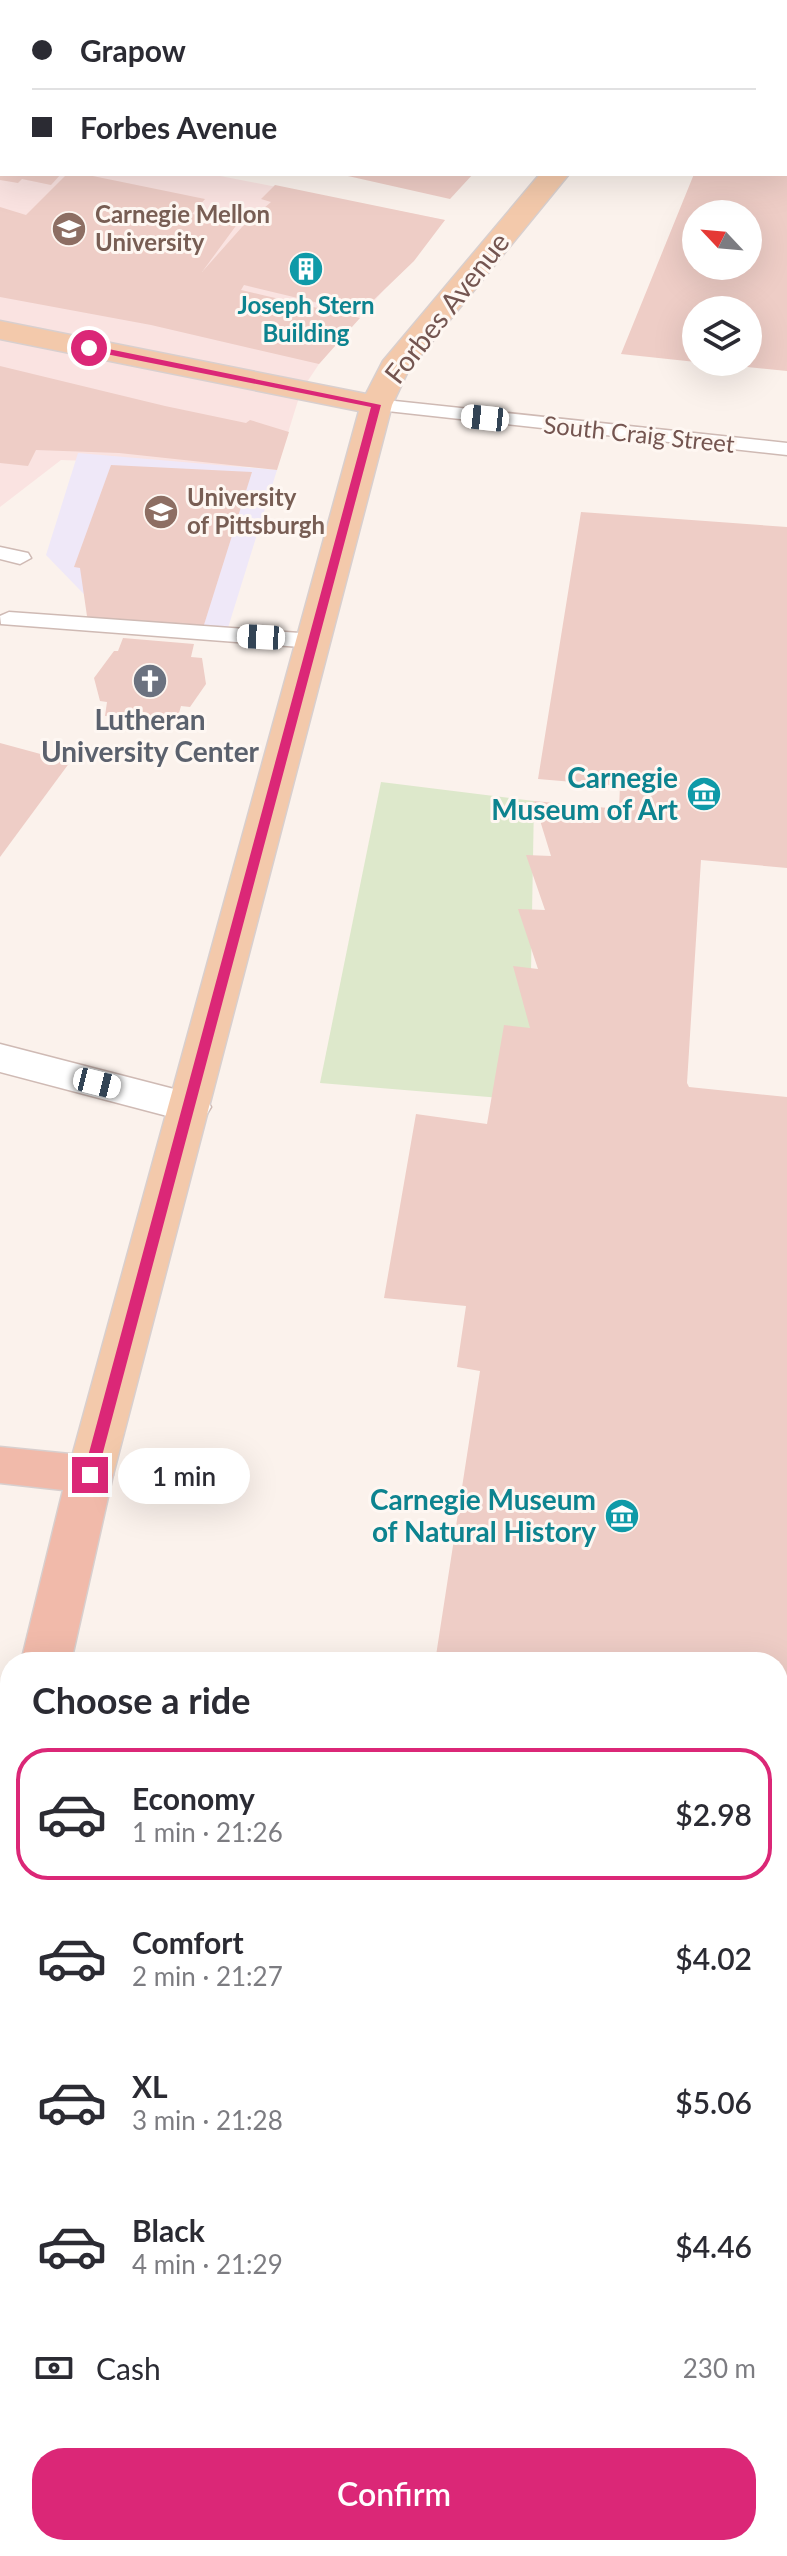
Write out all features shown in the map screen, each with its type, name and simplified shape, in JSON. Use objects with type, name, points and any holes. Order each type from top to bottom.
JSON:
[{"type":"highway","points":[[0,1465],[90,1475]]},
{"type":"highway","name":"Forbes Avenue","points":[[48,1652],[90,1475]]},
{"type":"main road","name":"Forbes Avenue","points":[[90,1475],[376,405],[394,368],[553,176]]},
{"type":"main road","name":"South Craig Street","points":[[0,330],[376,405]]},
{"type":"street","points":[[0,1058],[190,1107]]},
{"type":"lane","name":"South Craig Street","points":[[376,405],[787,449]]},
{"type":"lane","points":[[9,619],[314,641]]},
{"type":"shaded area","points":[[0,176],[220,176],[445,220],[319,364],[301,391],[277,468],[61,460],[0,507]]},
{"type":"shaded area","name":"University of Pittsburgh","points":[[78,453],[277,470],[227,631],[107,618],[46,555]]},
{"type":"green space","points":[[381,782],[534,801],[526,1100],[320,1083]]},
{"type":"building","points":[[0,176],[59,176],[51,185],[22,179],[18,183],[0,180]]},
{"type":"building","points":[[65,176],[93,176],[205,199],[192,214],[238,223],[202,272],[242,227],[271,202],[261,199],[275,185],[445,220],[414,261],[360,313],[244,285],[241,290],[360,318],[319,364],[151,325],[0,297],[0,207],[26,215]]},
{"type":"building","points":[[348,176],[471,176],[450,199]]},
{"type":"building","points":[[693,176],[787,176],[787,371],[762,368],[762,296],[682,296],[682,361],[621,354],[682,204],[682,280],[762,280],[762,200],[683,200]]},
{"type":"building","points":[[0,366],[165,406],[246,423],[250,420],[289,432],[277,470],[119,453],[36,450],[28,466],[0,463]]},
{"type":"building","name":"University of Pittsburgh","points":[[111,465],[252,472],[203,628],[88,623],[80,568],[74,567]]},
{"type":"building","name":"Carnegie Museum of Natural History","points":[[581,512],[787,527],[787,868],[701,860],[687,1083],[689,1087],[787,1097],[787,1652],[437,1652],[480,1371],[457,1367],[466,1306],[384,1298],[416,1114],[487,1124],[504,1025],[530,1028],[513,966],[538,969],[518,909],[545,910],[526,855],[551,856],[534,801],[619,809],[620,786],[538,779]]},
{"type":"building","name":"Lutheran University Center","points":[[123,638],[194,644],[191,657],[202,658],[206,684],[190,707],[181,706],[177,720],[105,716],[107,702],[100,701],[94,678],[114,651],[118,651]]},
{"type":"building","points":[[0,743],[70,762],[0,857]]},
{"type":"place","name":"Carnegie Mellon University","points":[[69,229]]},
{"type":"place","name":"Joseph Stern Building","points":[[306,269]]},
{"type":"place","name":"University of Pittsburgh","points":[[161,512]]},
{"type":"place","name":"Lutheran University Center","points":[[150,681]]},
{"type":"place","name":"Carnegie Museum of Art","points":[[704,794]]},
{"type":"place","name":"Carnegie Museum of Natural History","points":[[622,1516]]},
{"type":"route","points":[[89,348],[376,405],[90,1475]]}]
